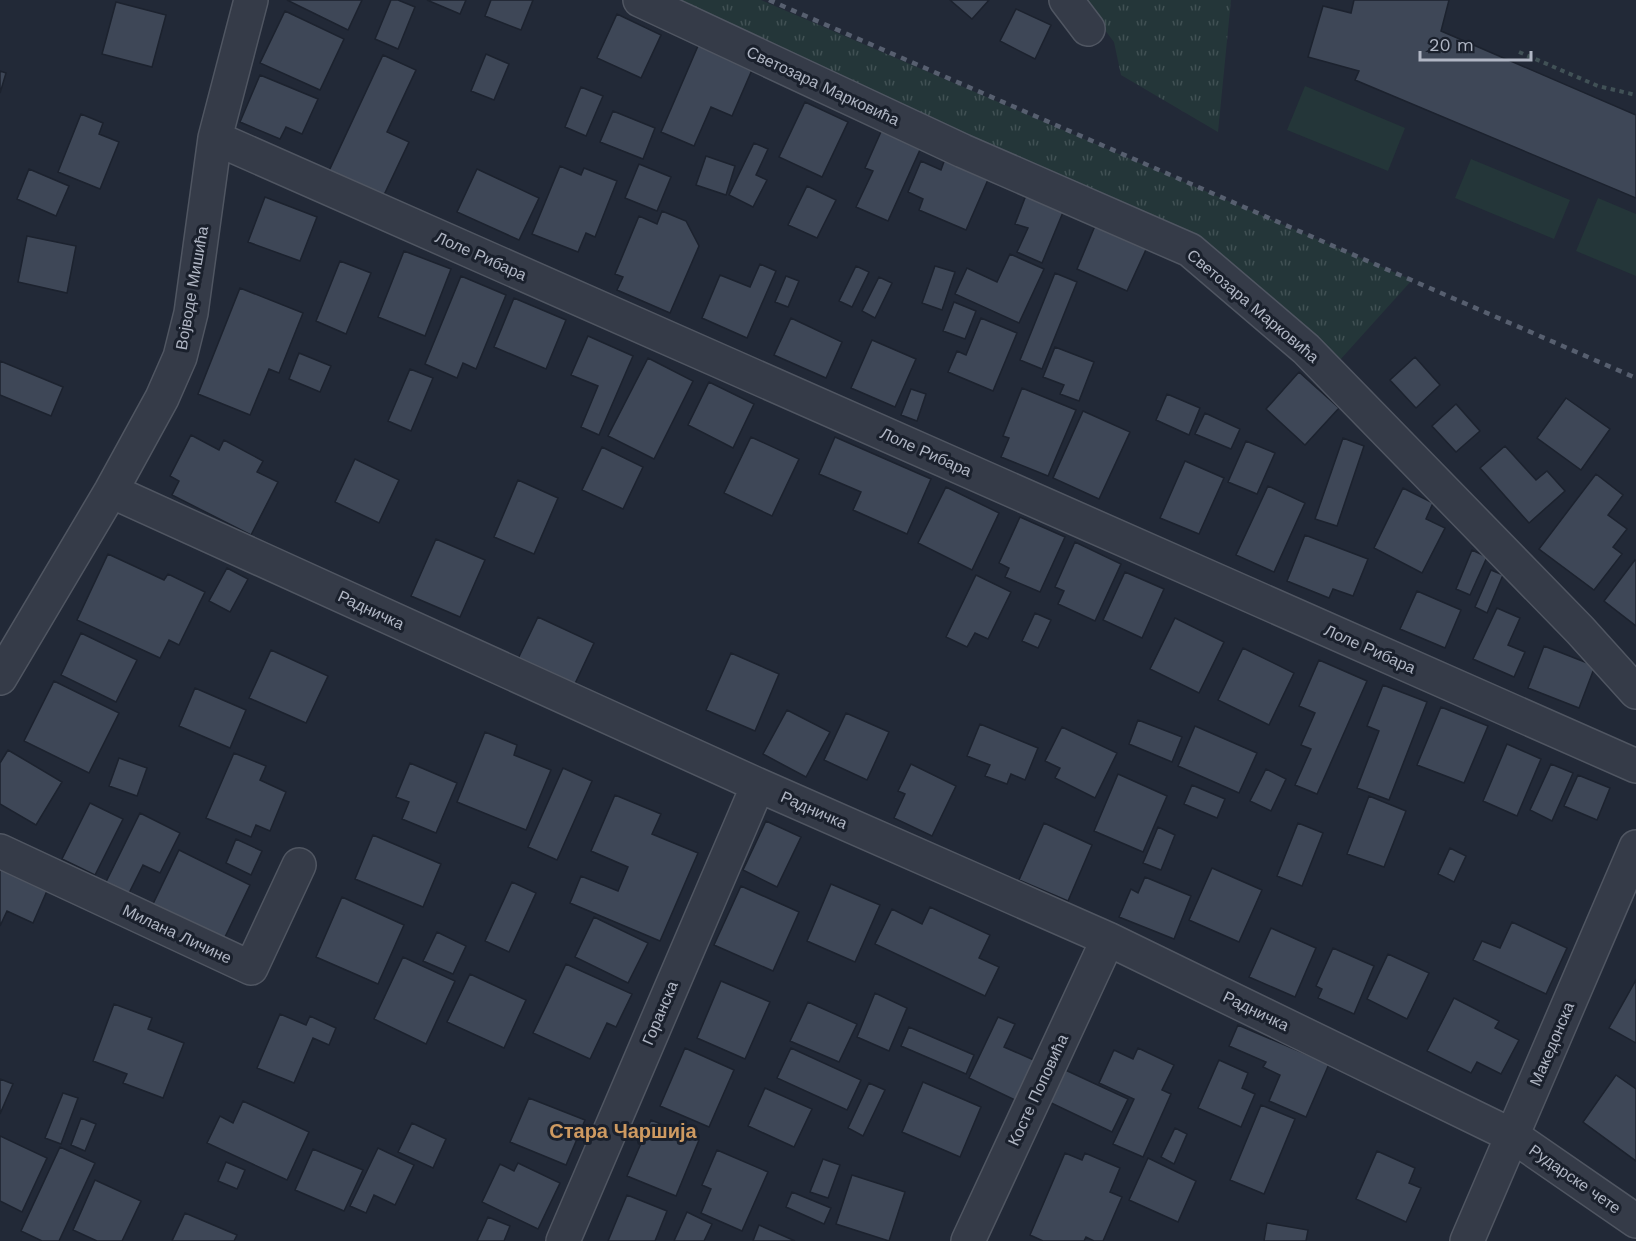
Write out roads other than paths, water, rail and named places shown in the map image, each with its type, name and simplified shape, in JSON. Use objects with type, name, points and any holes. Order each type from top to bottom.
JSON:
[{"type":"street","name":"Војводе Мишића","points":[[0,678],[111,491],[162,398],[180,357],[190,313],[215,138],[251,0]]},
{"type":"street","name":"Светозара Марковића","points":[[640,0],[963,151],[1190,250],[1306,349],[1580,630],[1636,692]]},
{"type":"street","points":[[1066,0],[1089,29]]},
{"type":"street","name":"Лоле Рибара","points":[[215,138],[1636,766]]},
{"type":"street","name":"Радничка","points":[[111,491],[758,785],[1108,939],[1513,1136]]},
{"type":"street","name":"Горанска","points":[[563,1241],[758,785]]},
{"type":"street","name":"Македонска","points":[[1467,1241],[1636,847]]},
{"type":"street","name":"Милана Личине","points":[[0,851],[251,968],[299,865]]},
{"type":"street","name":"Косте Поповића","points":[[968,1241],[1108,939]]},
{"type":"street","name":"Рударске чете","points":[[1513,1136],[1636,1221]]},
{"type":"railway","points":[[769,0],[1636,378]]},
{"type":"district","name":"Стара Чаршија","points":[[623,1131]]}]
